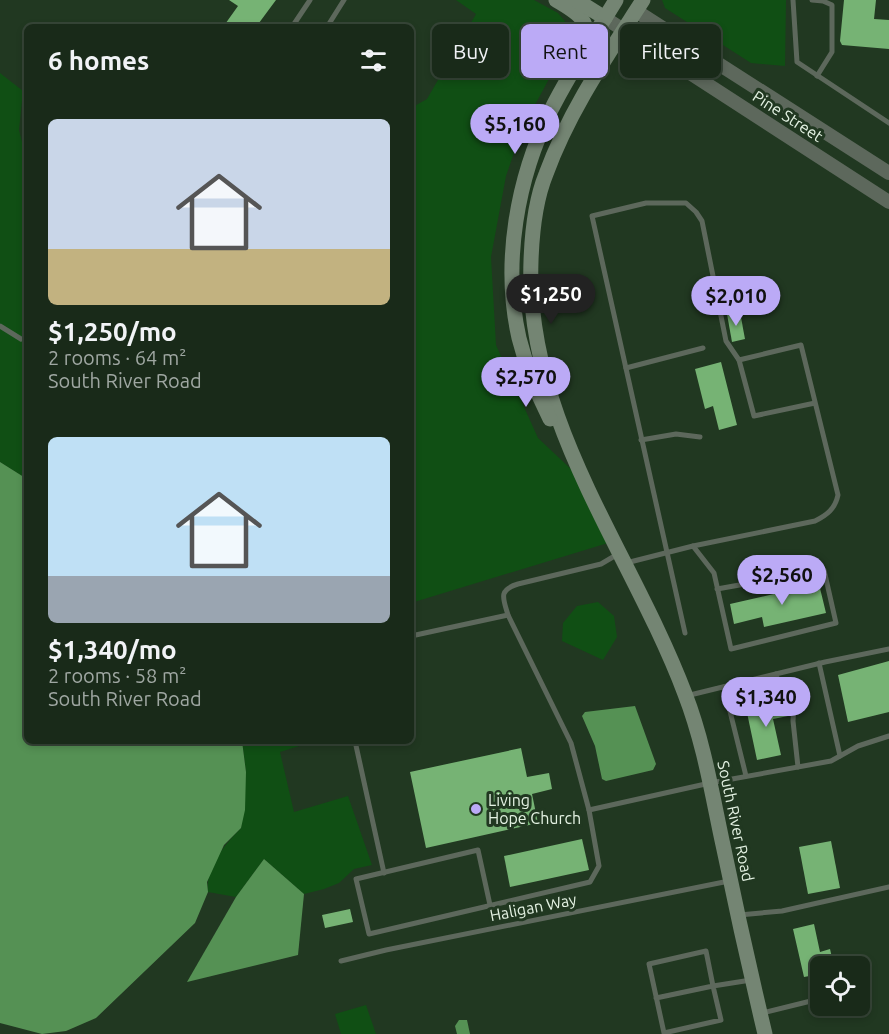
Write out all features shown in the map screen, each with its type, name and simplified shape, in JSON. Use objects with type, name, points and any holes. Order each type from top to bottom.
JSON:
[{"type":"main road","points":[[556,0],[571,9],[585,24]]},
{"type":"main road","name":"Pine Street","points":[[576,0],[605,18]]},
{"type":"main road","name":"South River Road","points":[[601,24],[617,0]]},
{"type":"main road","name":"Pine Street","points":[[617,0],[639,6]]},
{"type":"main road","name":"South River Road","points":[[628,24],[639,6]]},
{"type":"main road","name":"South River Road","points":[[574,460],[550,395],[535,337],[530,283],[532,232],[545,175],[559,141],[578,104],[620,36]]},
{"type":"main road","name":"South River Road","points":[[569,78],[550,111],[530,160],[516,224],[512,273],[519,337],[534,386],[553,426],[574,460],[671,659],[686,696],[699,735],[765,1034]]},
{"type":"street","name":"Pine Street","points":[[639,6],[889,173]]},
{"type":"street","name":"Pine Street","points":[[605,18],[620,27]]},
{"type":"street","name":"Pine Street","points":[[698,78],[889,202]]},
{"type":"lane","points":[[294,24],[310,0]]},
{"type":"lane","points":[[329,24],[344,0]]},
{"type":"lane","points":[[793,0],[797,62],[889,123]]},
{"type":"lane","points":[[812,0],[832,5],[832,52],[817,76]]},
{"type":"lane","points":[[685,633],[592,216],[646,203],[687,203],[702,221],[726,341],[739,360],[754,416],[816,403]]},
{"type":"lane","points":[[0,326],[21,339]]},
{"type":"lane","points":[[490,905],[478,850],[356,879],[369,934],[590,882],[599,866],[589,810],[571,743],[507,615],[504,592],[507,588],[622,558],[667,553],[815,521],[828,514],[836,503],[838,495],[801,345],[739,360]]},
{"type":"lane","points":[[626,368],[703,348]]},
{"type":"lane","points":[[641,440],[676,434],[700,437]]},
{"type":"lane","points":[[693,546],[714,573],[717,589],[730,650],[836,623],[824,570],[717,589]]},
{"type":"lane","points":[[414,635],[507,615]]},
{"type":"lane","points":[[686,696],[819,663],[889,649]]},
{"type":"lane","points":[[819,663],[840,756]]},
{"type":"lane","points":[[776,674],[781,692],[792,699],[794,704],[792,721],[798,767]]},
{"type":"lane","points":[[724,687],[746,776]]},
{"type":"lane","points":[[589,810],[710,783],[831,761],[858,747],[889,736]]},
{"type":"lane","points":[[356,744],[384,873]]},
{"type":"lane","name":"Haligan Way","points":[[341,961],[730,880]]},
{"type":"lane","points":[[738,916],[782,910],[889,887]]},
{"type":"lane","points":[[706,951],[713,986],[721,1020],[664,1033],[649,964],[706,951]]},
{"type":"lane","points":[[656,998],[752,980]]},
{"type":"lane","points":[[760,1014],[810,1001]]},
{"type":"shaded area","points":[[456,0],[534,0],[558,13],[567,24],[521,24],[521,78],[550,78],[523,127],[506,176],[491,257],[496,345],[538,438],[573,471],[608,543],[414,602],[414,106],[427,99],[439,78],[509,78],[509,24],[470,24],[476,14]]},
{"type":"shaded area","points":[[662,0],[786,0],[785,66],[751,63],[721,44],[721,24],[690,24],[665,8]]},
{"type":"shaded area","points":[[0,73],[23,91],[19,130],[24,143],[24,477],[0,462]]},
{"type":"shaded area","points":[[0,462],[24,477],[24,744],[242,744],[246,772],[245,810],[241,828],[224,845],[207,882],[208,892],[195,923],[96,1018],[66,1031],[42,1034],[0,1023]]},
{"type":"shaded area","points":[[598,602],[614,616],[617,637],[603,660],[562,641],[563,623],[577,606]]},
{"type":"shaded area","points":[[635,706],[656,764],[653,770],[606,781],[602,779],[595,746],[582,716],[585,712]]},
{"type":"shaded area","points":[[242,744],[305,744],[280,752],[294,812],[348,796],[372,865],[354,869],[339,883],[304,894],[264,859],[236,897],[208,892],[210,874],[217,857],[241,828],[246,772]]},
{"type":"shaded area","points":[[264,859],[304,894],[298,955],[187,982],[236,897]]},
{"type":"shaded area","points":[[366,1005],[376,1034],[341,1034],[335,1014]]},
{"type":"shaded area","points":[[459,1020],[467,1020],[470,1034],[457,1034],[455,1026]]},
{"type":"building","points":[[229,0],[276,0],[258,24],[225,24],[238,6]]},
{"type":"building","points":[[844,0],[876,0],[874,19],[889,20],[889,49],[842,45],[840,41]]},
{"type":"building","points":[[740,312],[745,339],[732,342],[727,314]]},
{"type":"building","points":[[721,362],[737,425],[719,430],[713,406],[705,409],[695,369]]},
{"type":"building","points":[[818,580],[826,613],[764,627],[762,617],[734,624],[730,604],[804,587],[803,583]]},
{"type":"building","points":[[889,661],[889,712],[848,722],[838,675]]},
{"type":"building","points":[[783,700],[787,702],[788,716],[773,719],[781,755],[757,760],[746,708]]},
{"type":"building","name":"Living Hope Church","points":[[521,748],[527,777],[549,773],[552,789],[532,794],[538,823],[426,848],[410,772]]},
{"type":"building","points":[[582,839],[589,870],[510,887],[504,856]]},
{"type":"building","points":[[831,841],[840,888],[808,894],[799,847]]},
{"type":"building","points":[[350,909],[353,922],[325,928],[322,915]]},
{"type":"building","points":[[814,924],[820,952],[830,949],[832,956],[810,956],[810,976],[804,977],[793,929]]},
{"type":"place","name":"Living Hope Church","points":[[476,809]]}]
